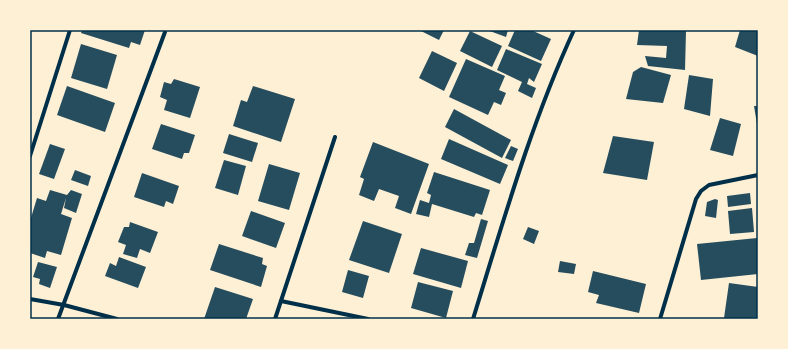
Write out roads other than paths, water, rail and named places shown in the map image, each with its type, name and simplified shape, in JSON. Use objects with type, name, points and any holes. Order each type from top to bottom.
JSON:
[{"type":"street","points":[[30,156],[70,30]]},
{"type":"street","points":[[473,319],[506,212],[551,80],[574,30]]},
{"type":"street","points":[[58,319],[165,32]]},
{"type":"street","points":[[274,319],[335,137]]},
{"type":"street","points":[[660,319],[696,199],[701,191],[709,185],[758,175]]},
{"type":"street","points":[[30,299],[64,305],[117,319]]},
{"type":"street","points":[[281,301],[368,319]]}]
